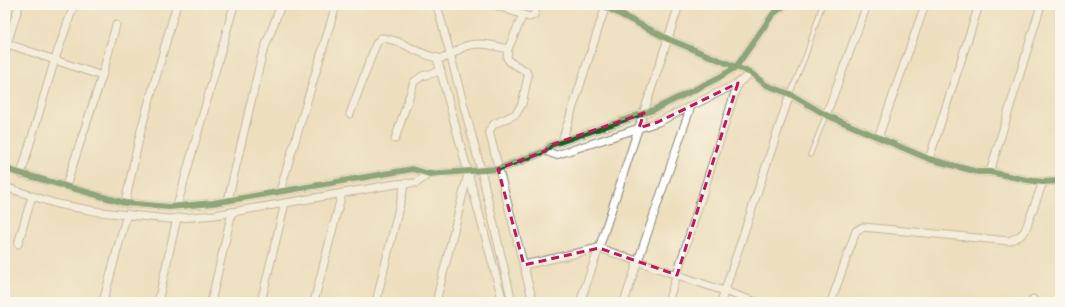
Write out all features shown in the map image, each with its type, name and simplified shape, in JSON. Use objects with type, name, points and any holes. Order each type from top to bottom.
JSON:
[{"type":"street","points":[[20,5],[6,46],[55,59],[102,76]]},
{"type":"street","points":[[22,174],[55,59],[74,5]]},
{"type":"street","points":[[177,206],[234,5]]},
{"type":"street","points":[[228,200],[262,55],[281,5]]},
{"type":"street","points":[[280,191],[336,5]]},
{"type":"street","points":[[437,5],[482,170],[512,302]]},
{"type":"street","points":[[495,5],[529,17],[534,15],[537,5]]},
{"type":"street","points":[[580,302],[679,5]]},
{"type":"street","points":[[5,168],[125,203],[177,206],[228,200],[413,169],[428,174],[498,169],[545,151],[551,144],[644,113],[718,78],[736,67],[773,14],[776,5]]},
{"type":"street","points":[[773,14],[786,5]]},
{"type":"street","points":[[826,116],[867,5]]},
{"type":"street","points":[[878,138],[925,5]]},
{"type":"street","points":[[929,159],[979,5]]},
{"type":"street","points":[[990,172],[1041,5]]},
{"type":"street","points":[[125,203],[141,130],[174,6]]},
{"type":"street","points":[[562,141],[604,6],[668,39],[751,73],[766,85],[790,94],[826,116],[929,159],[978,172],[990,172],[1043,182],[1060,181]]},
{"type":"street","points":[[523,15],[508,49],[506,58],[526,71],[528,76],[520,110],[494,124],[489,131],[533,302]]},
{"type":"street","points":[[66,186],[102,76],[116,25]]},
{"type":"street","points":[[350,114],[376,44],[381,38],[390,38],[437,58],[451,56],[466,46],[476,44],[490,44],[508,49]]},
{"type":"street","points":[[437,58],[503,302]]},
{"type":"street","points":[[395,139],[414,82],[422,76],[441,71]]},
{"type":"street","points":[[545,151],[556,155],[658,122],[738,83],[751,73]]},
{"type":"street","points":[[668,302],[738,83]]},
{"type":"street","points":[[721,302],[790,94]]},
{"type":"street","points":[[624,302],[691,106]]},
{"type":"street","points":[[436,302],[469,172]]},
{"type":"street","points":[[5,187],[57,204],[93,211],[177,218],[232,212],[405,182],[416,182],[428,174]]},
{"type":"street","points":[[376,302],[405,182]]},
{"type":"street","points":[[831,302],[856,231],[863,227],[1009,241],[1020,236],[1025,231],[1043,182]]},
{"type":"street","points":[[314,302],[342,193]]},
{"type":"street","points":[[18,244],[32,196]]},
{"type":"street","points":[[261,302],[285,203]]},
{"type":"street","points":[[211,302],[232,212]]},
{"type":"street","points":[[103,302],[126,214]]},
{"type":"street","points":[[158,302],[177,218]]},
{"type":"street","points":[[524,265],[598,248],[756,302]]},
{"type":"lane","points":[[790,94],[806,55],[822,5]]},
{"type":"lane","points":[[810,155],[826,116]]},
{"type":"highlighted area","points":[[738,83],[677,275],[599,248],[524,265],[498,169],[545,151],[551,145],[644,113],[639,128],[658,122]]},
{"type":"cycle path","points":[[602,5],[668,39],[751,73],[766,85],[790,94],[826,115],[929,159],[978,172],[990,172],[1043,182],[1060,181]]},
{"type":"cycle path","points":[[5,169],[125,203],[169,207],[213,203],[413,169],[429,174],[498,169],[545,151],[551,145],[653,110],[718,78],[736,67],[773,14],[785,5]]}]
